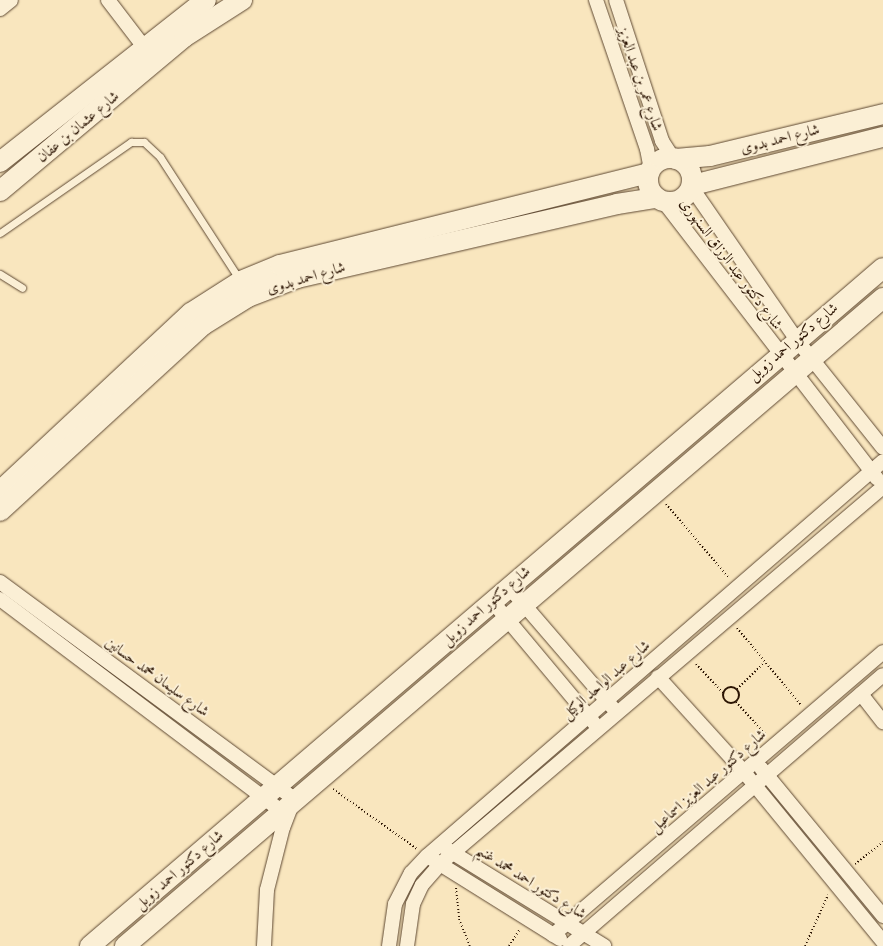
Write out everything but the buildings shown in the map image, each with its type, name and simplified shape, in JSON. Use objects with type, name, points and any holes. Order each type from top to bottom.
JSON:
[{"type":"street","points":[[0,9],[11,0]]},
{"type":"street","points":[[108,0],[150,55]]},
{"type":"street","points":[[150,55],[206,0]]},
{"type":"street","points":[[150,55],[184,37],[242,0]]},
{"type":"street","name":"شارع عمر بن عبد العزيز","points":[[596,0],[645,143],[650,171]]},
{"type":"street","name":"شارع عمر بن عبد العزيز","points":[[616,0],[662,141],[675,158]]},
{"type":"street","name":"شارع عثمان بن عفان","points":[[0,162],[150,55]]},
{"type":"street","name":"شارع عثمان بن عفان","points":[[0,191],[150,55]]},
{"type":"street","name":"شارع احمد بدوى","points":[[675,158],[710,156],[883,114]]},
{"type":"street","name":"شارع احمد بدوى","points":[[692,186],[883,137]]},
{"type":"street","points":[[675,158],[691,172],[692,186],[677,202],[660,200],[648,184],[650,171],[660,160],[675,158]]},
{"type":"street","name":"شارع احمد بدوى","points":[[0,491],[191,313],[240,281],[280,265],[650,171]]},
{"type":"street","name":"شارع دكتور عبد الرزاق السنهورى","points":[[692,186],[796,340],[883,448]]},
{"type":"street","name":"شارع احمد بدوى","points":[[0,511],[203,325],[248,297],[297,278],[623,202],[660,200]]},
{"type":"street","name":"شارع دكتور عبد الرزاق السنهورى","points":[[660,200],[792,373],[883,487]]},
{"type":"street","name":"شارع دكتور احمد زويل","points":[[90,946],[778,354],[883,268]]},
{"type":"street","name":"شارع دكتور احمد زويل","points":[[125,946],[792,373],[883,298]]},
{"type":"street","name":"شارع عبد الواحد الوكيل","points":[[389,946],[394,904],[411,873],[427,856],[883,462]]},
{"type":"street","points":[[407,946],[413,904],[422,885],[440,864],[883,487]]},
{"type":"street","name":"شارع سليمان محمد حسانين","points":[[0,582],[287,805]]},
{"type":"street","points":[[508,586],[617,713]]},
{"type":"street","name":"شارع سليمان محمد حسانين","points":[[0,599],[270,792]]},
{"type":"street","points":[[492,601],[599,729]]},
{"type":"street","name":"شارع دكتور عبد العزيز اسماعيل","points":[[553,935],[883,652]]},
{"type":"street","points":[[658,677],[744,772],[883,942]]},
{"type":"street","points":[[427,856],[571,945],[767,774],[861,694],[881,681]]},
{"type":"street","points":[[861,694],[883,722]]},
{"type":"street","points":[[756,762],[883,916]]},
{"type":"street","points":[[264,946],[267,890],[287,805]]},
{"type":"street","name":"شارع دكتور احمد محمد غنيم","points":[[440,845],[604,946]]},
{"type":"lane","points":[[0,233],[131,142],[144,142],[160,157],[240,281]]},
{"type":"lane","points":[[0,274],[22,288]]},
{"type":"path","points":[[654,491],[737,588]]},
{"type":"path","points":[[729,619],[809,714]]},
{"type":"path","points":[[686,654],[723,693],[726,702],[736,702],[775,745]]},
{"type":"path","points":[[737,689],[765,662]]},
{"type":"path","points":[[723,693],[729,687],[737,689],[740,695],[736,702]]},
{"type":"path","points":[[319,778],[427,856]]},
{"type":"path","points":[[847,870],[883,842]]},
{"type":"path","points":[[459,876],[457,906],[470,946]]},
{"type":"path","points":[[806,946],[820,919],[833,881]]},
{"type":"path","points":[[509,946],[527,918]]}]
